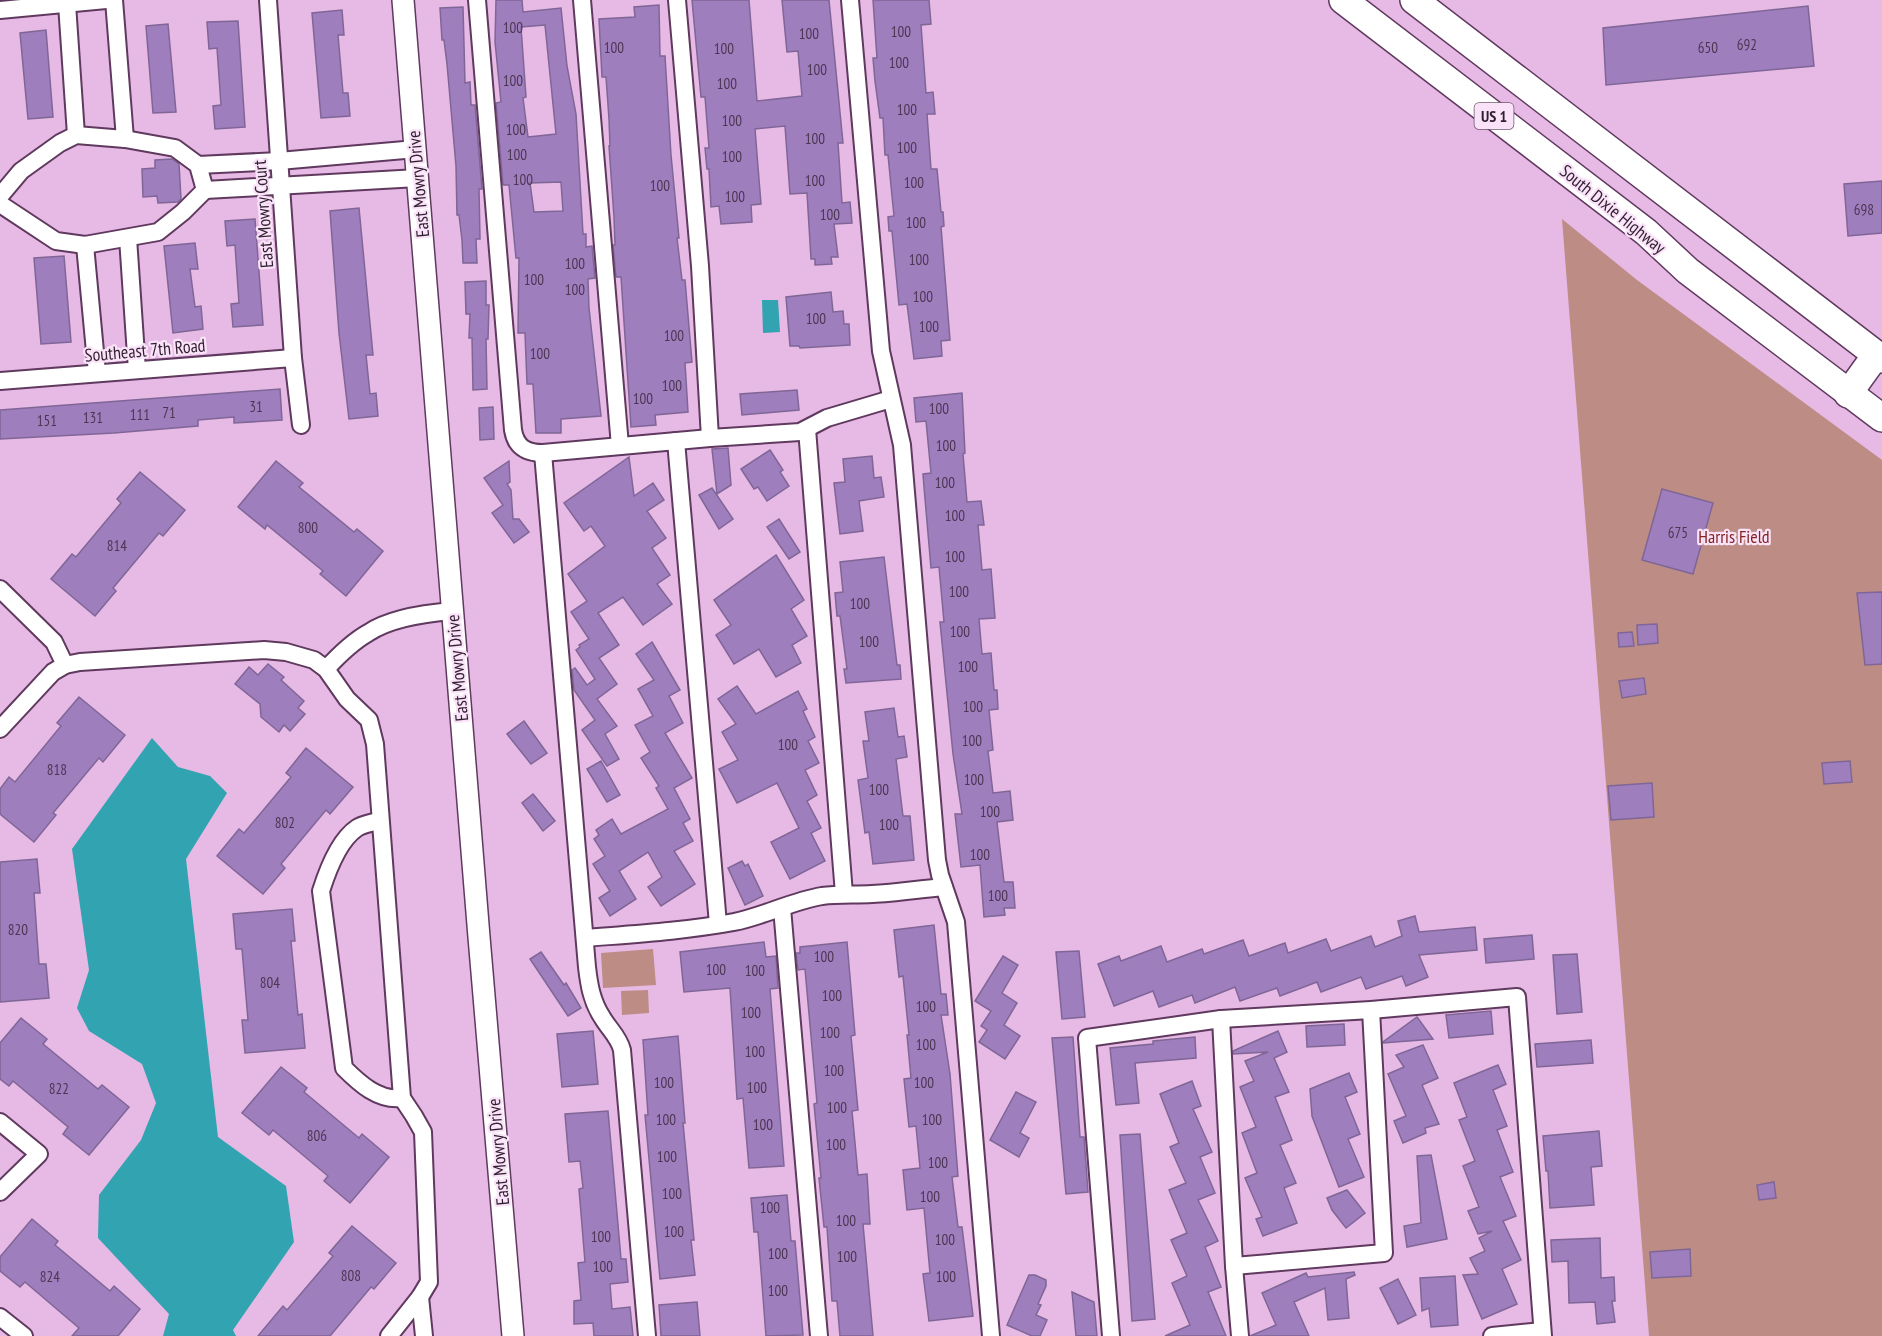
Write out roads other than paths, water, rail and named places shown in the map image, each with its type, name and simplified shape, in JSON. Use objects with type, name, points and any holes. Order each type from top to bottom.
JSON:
[{"type":"highway","name":"South Dixie Highway","points":[[1343,0],[1646,232],[1688,271],[1882,418]]},
{"type":"highway","name":"US 1","points":[[1414,0],[1879,357]]},
{"type":"highway","points":[[1848,394],[1879,357]]},
{"type":"street","points":[[0,10],[106,0]]},
{"type":"street","points":[[114,0],[124,139]]},
{"type":"street","name":"East Mowry Court","points":[[268,0],[293,358],[301,425]]},
{"type":"street","name":"East Mowry Drive","points":[[404,0],[513,1336]]},
{"type":"street","points":[[477,0],[514,435],[523,449],[543,453],[793,433],[807,429],[827,417],[891,399]]},
{"type":"street","points":[[582,0],[620,446]]},
{"type":"street","points":[[677,0],[700,266],[710,438]]},
{"type":"street","points":[[850,0],[881,351],[902,445],[937,860],[956,922],[991,1336]]},
{"type":"street","points":[[67,4],[76,135]]},
{"type":"street","points":[[0,196],[21,171],[60,143],[76,135],[124,139],[175,148],[198,165],[205,190]]},
{"type":"street","points":[[198,165],[279,161],[416,148]]},
{"type":"street","points":[[0,204],[56,241],[85,245],[158,232],[183,213],[205,190],[418,178]]},
{"type":"street","points":[[128,238],[137,370]]},
{"type":"street","points":[[85,245],[97,374]]},
{"type":"street","name":"Southeast 7th Road","points":[[0,381],[293,358]]},
{"type":"street","points":[[807,429],[844,894]]},
{"type":"street","points":[[676,441],[718,924]]},
{"type":"street","points":[[543,453],[587,967],[592,996],[600,1016],[619,1041],[623,1057],[647,1336]]},
{"type":"street","points":[[0,589],[54,642],[65,665]]},
{"type":"street","points":[[326,669],[339,655],[369,632],[425,613],[453,611]]},
{"type":"street","points":[[0,729],[53,672],[65,665],[80,662],[264,650],[286,652],[314,660],[326,669],[347,699],[369,720],[375,744],[402,1098],[423,1132],[429,1282],[389,1336]]},
{"type":"street","points":[[380,820],[356,828],[345,840],[328,867],[321,891],[344,1068],[363,1087],[394,1099],[402,1098]]},
{"type":"street","points":[[585,938],[718,924],[747,919],[802,900],[844,894],[873,894],[944,887]]},
{"type":"street","points":[[782,908],[819,1336]]},
{"type":"street","points":[[1111,1336],[1087,1038],[1221,1019],[1371,1010],[1517,997],[1543,1333],[1492,1336]]},
{"type":"street","points":[[1234,1266],[1384,1253],[1371,1010]]},
{"type":"street","points":[[1221,1019],[1234,1266],[1240,1336]]},
{"type":"street","points":[[0,1122],[39,1155],[0,1192]]},
{"type":"street","points":[[420,1297],[424,1336]]},
{"type":"street","points":[[0,1317],[24,1336]]},
{"type":"park label","name":"Harris Field","points":[[1734,536]]}]
